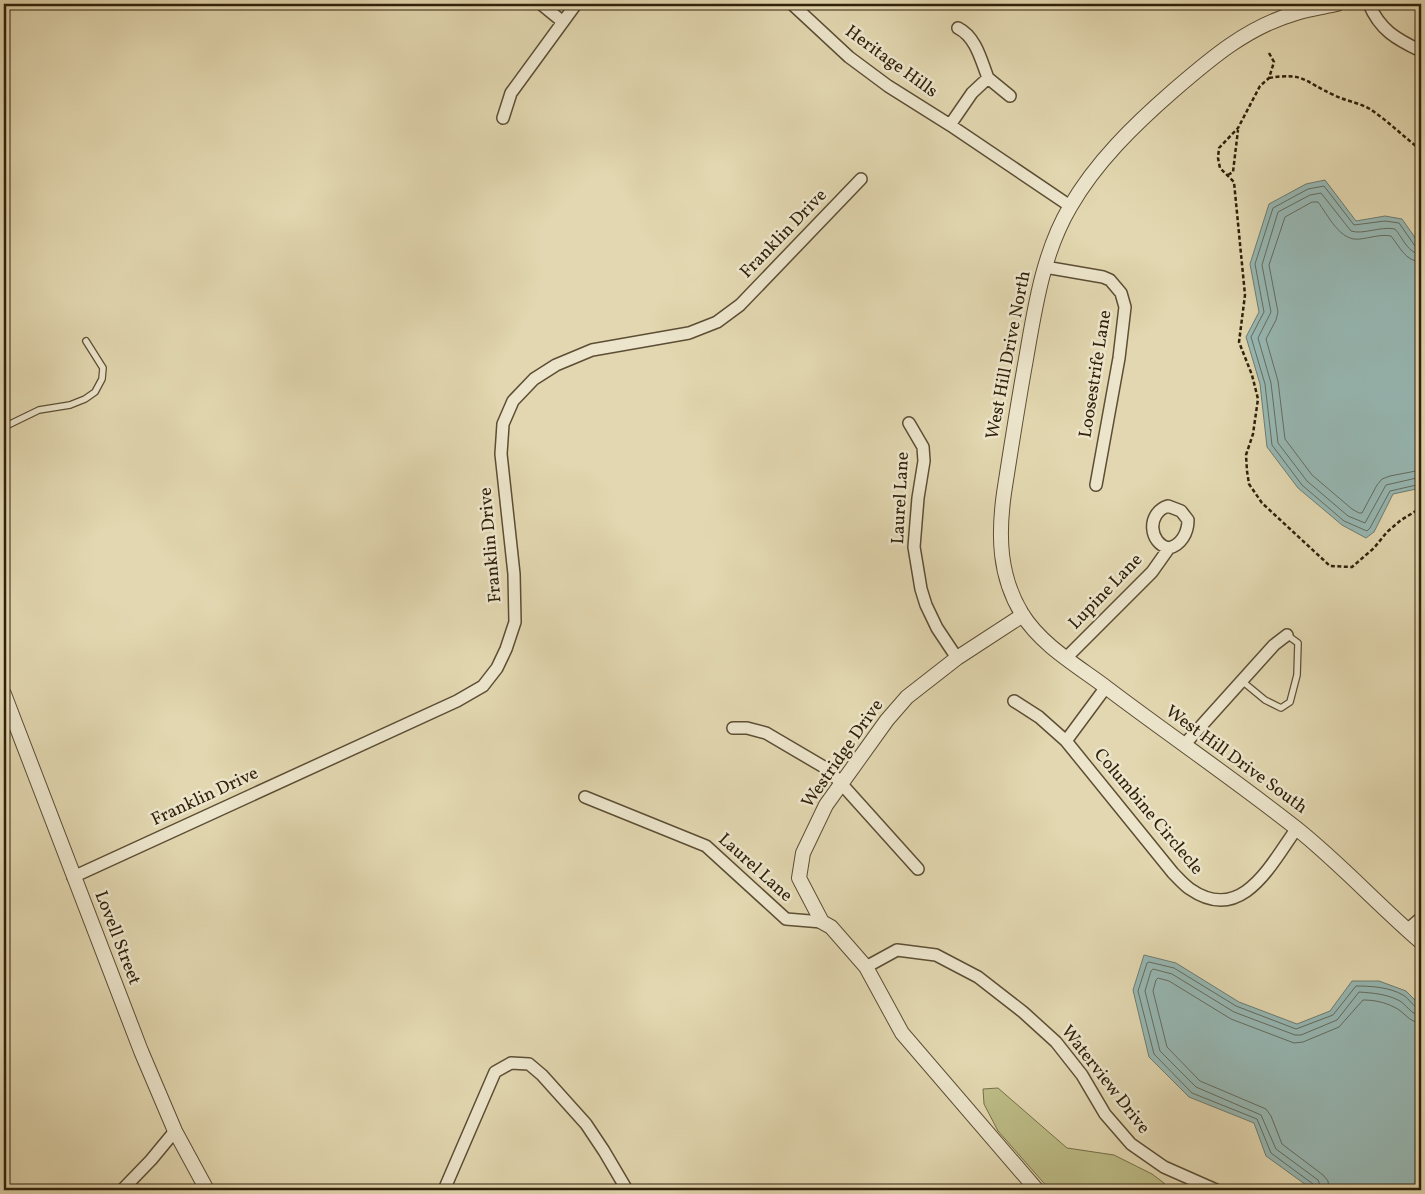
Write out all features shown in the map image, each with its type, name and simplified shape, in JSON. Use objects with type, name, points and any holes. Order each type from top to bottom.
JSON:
[{"type":"street","points":[[541,4],[563,22]]},
{"type":"street","points":[[503,118],[511,93],[576,4]]},
{"type":"street","name":"Heritage Hills","points":[[792,4],[857,63],[888,86],[1070,206]]},
{"type":"street","name":"West Hill Drive North","points":[[1023,615],[1012,594],[1004,570],[1000,548],[1000,521],[1035,303],[1058,230],[1070,206],[1095,170],[1125,136],[1225,47],[1249,32],[1296,12],[1337,4]]},
{"type":"street","points":[[1368,4],[1384,28],[1398,40],[1421,51]]},
{"type":"street","points":[[958,28],[968,34],[976,47],[988,78],[1010,96]]},
{"type":"street","points":[[950,126],[972,94],[988,78]]},
{"type":"street","name":"Franklin Drive","points":[[73,877],[457,701],[483,686],[497,668],[515,622],[514,574],[501,454],[503,424],[513,401],[534,378],[556,365],[592,350],[689,334],[717,322],[740,305],[861,179]]},
{"type":"street","name":"Loosestrife Lane","points":[[1045,267],[1103,277],[1110,280],[1121,293],[1125,307],[1119,358],[1096,485]]},
{"type":"street","name":"Laurel Lane","points":[[909,423],[923,447],[924,461],[918,498],[914,547],[921,590],[926,605],[938,628],[957,658]]},
{"type":"street","name":"Lupine Lane","points":[[1066,658],[1152,572],[1169,548]]},
{"type":"street","name":"West Hill Drive South","points":[[1023,615],[1044,640],[1066,658],[1297,828],[1421,942]]},
{"type":"street","name":"Westridge Drive","points":[[1023,615],[957,658],[907,697],[887,720],[826,805],[803,852],[799,878],[822,922],[831,927],[866,967],[902,1033],[1037,1190]]},
{"type":"street","points":[[1184,745],[1274,645],[1287,635]]},
{"type":"street","points":[[1066,741],[1106,687]]},
{"type":"street","name":"Lovell Street","points":[[4,694],[141,1051],[175,1131],[207,1190]]},
{"type":"street","name":"Columbine Circlecle","points":[[1014,700],[1039,717],[1066,741],[1173,873],[1188,888],[1201,896],[1218,900],[1233,899],[1245,894],[1255,885],[1297,828]]},
{"type":"street","points":[[732,728],[747,728],[766,733],[829,770],[918,869]]},
{"type":"street","name":"Laurel Lane","points":[[584,797],[706,846],[786,919],[822,922]]},
{"type":"street","points":[[1407,930],[1421,918]]},
{"type":"street","name":"Waterview Drive","points":[[866,967],[897,950],[936,955],[978,977],[1023,1012],[1056,1042],[1082,1075],[1105,1114],[1131,1144],[1164,1167],[1216,1190]]},
{"type":"street","points":[[444,1190],[495,1072],[511,1063],[530,1064],[542,1075],[586,1124],[604,1150],[627,1190]]},
{"type":"street","points":[[122,1190],[151,1160],[175,1131]]},
{"type":"lane","points":[[4,427],[39,410],[70,405],[85,399],[95,392],[102,379],[103,368],[86,341]]},
{"type":"lane","points":[[1241,681],[1265,700],[1281,708],[1290,702],[1297,675],[1298,643],[1287,635]]},
{"type":"path","points":[[1269,53],[1274,62],[1269,78],[1260,86],[1238,128],[1219,148],[1218,158],[1220,168],[1234,182],[1245,295],[1239,342],[1252,375],[1258,399],[1253,434],[1246,455],[1249,484],[1262,503],[1330,566],[1352,567],[1374,548],[1387,532],[1401,520],[1421,508]]},
{"type":"path","points":[[1269,78],[1291,75],[1305,79],[1336,97],[1355,102],[1378,115],[1421,150]]},
{"type":"path","points":[[1228,175],[1232,172],[1238,128]]},
{"type":"green space","points":[[998,1088],[1067,1148],[1114,1155],[1152,1174],[1164,1183],[1168,1190],[1050,1190],[998,1131],[984,1104],[983,1089]]},
{"type":"water","points":[[1325,180],[1356,221],[1385,216],[1402,219],[1421,246],[1421,488],[1393,494],[1374,532],[1366,538],[1342,525],[1298,488],[1267,447],[1260,384],[1246,337],[1259,312],[1250,264],[1269,204],[1306,184]]},
{"type":"water","points":[[1144,955],[1176,963],[1239,1002],[1297,1024],[1330,1011],[1352,981],[1379,981],[1406,991],[1421,1006],[1421,1190],[1313,1190],[1266,1156],[1254,1123],[1189,1097],[1149,1057],[1133,990]]}]
